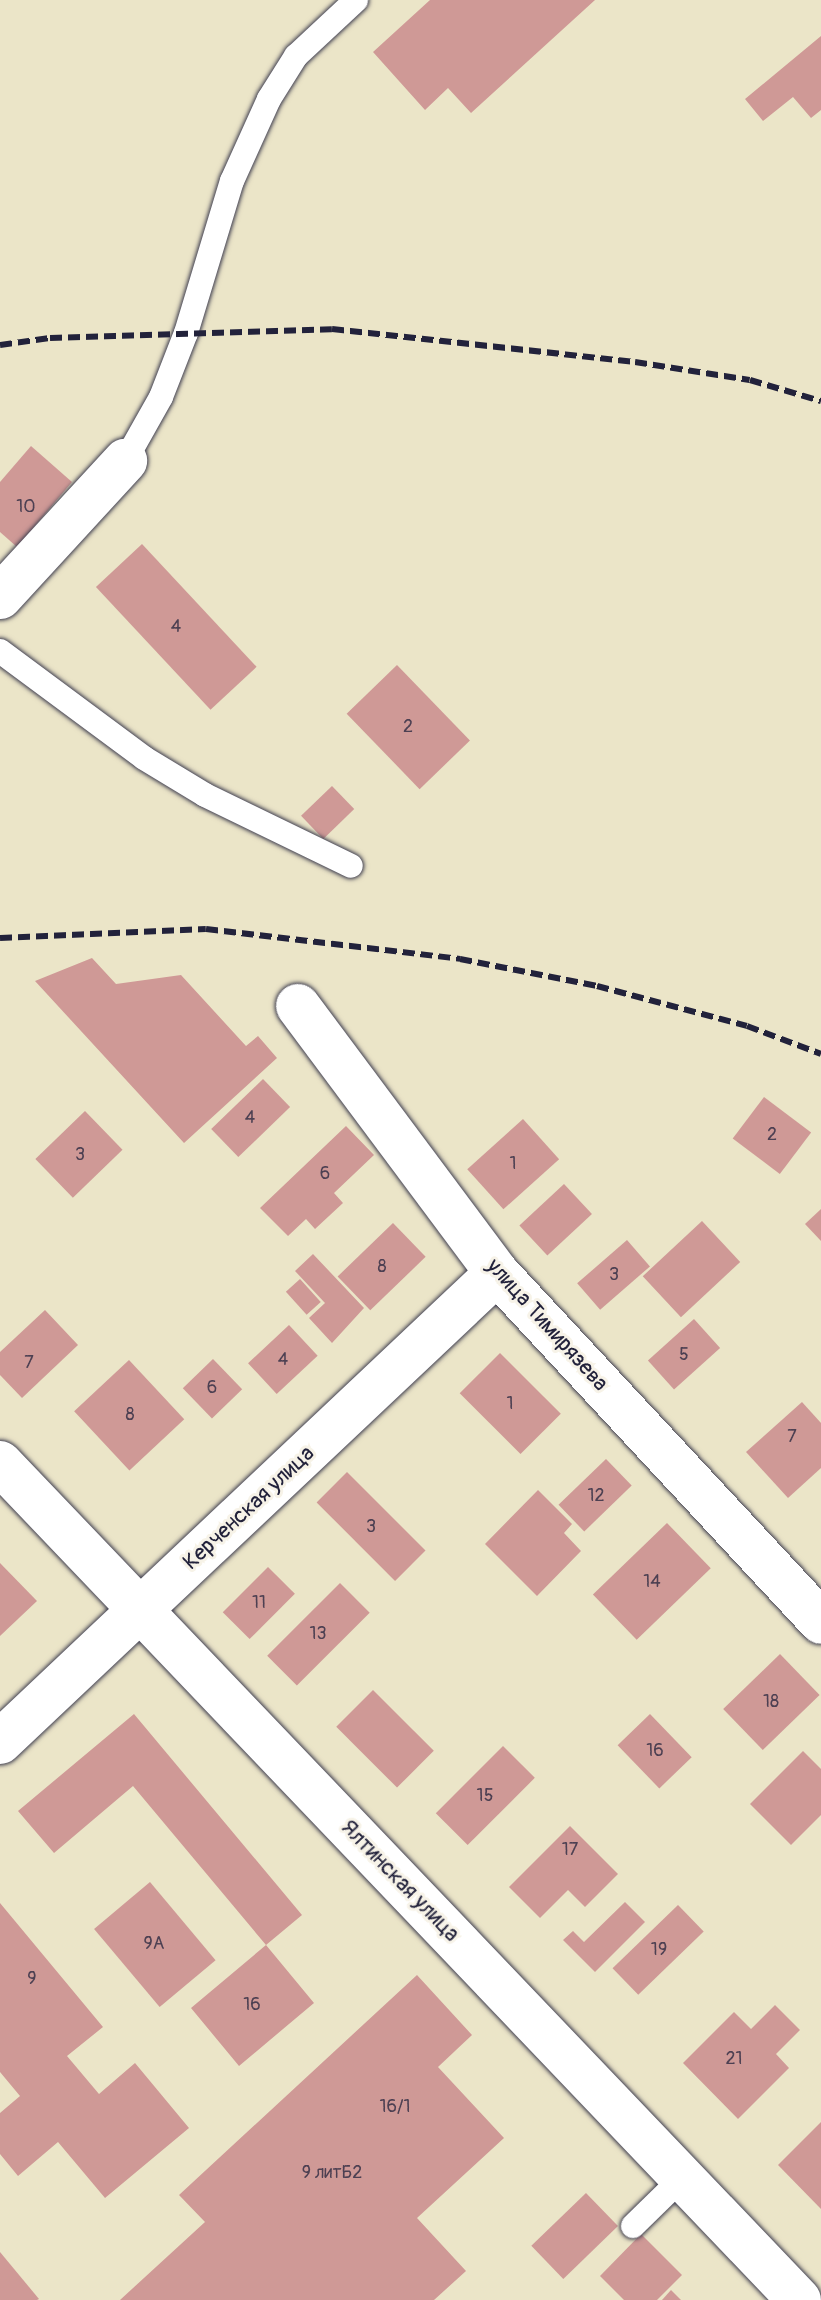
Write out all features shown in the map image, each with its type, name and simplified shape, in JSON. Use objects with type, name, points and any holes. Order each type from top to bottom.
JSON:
[{"type":"street","points":[[0,597],[125,461]]},
{"type":"street","name":"улица Тимирязева","points":[[298,1006],[497,1273],[821,1622]]},
{"type":"street","name":"Керченская улица","points":[[0,1742],[497,1273]]},
{"type":"street","name":"Ялтинская улица","points":[[0,1463],[799,2300]]},
{"type":"lane","points":[[125,461],[161,397],[186,333],[232,181],[269,99],[296,56],[356,0]]},
{"type":"lane","points":[[0,651],[144,758],[205,795],[351,866]]},
{"type":"lane","points":[[633,2226],[683,2177]]},
{"type":"building","points":[[430,0],[595,0],[471,113],[448,88],[425,110],[373,52]]},
{"type":"building","points":[[821,36],[821,110],[811,118],[793,97],[763,121],[745,99]]},
{"type":"building","points":[[31,446],[72,482],[17,547],[0,532],[0,482]]},
{"type":"building","points":[[142,544],[257,667],[211,710],[96,587]]},
{"type":"building","points":[[397,665],[470,741],[420,789],[347,714]]},
{"type":"building","points":[[332,786],[354,809],[323,839],[301,816]]},
{"type":"building","points":[[92,958],[116,984],[181,975],[246,1046],[258,1036],[277,1058],[184,1143],[35,981]]},
{"type":"building","points":[[263,1079],[290,1107],[238,1157],[211,1129]]},
{"type":"building","points":[[764,1097],[811,1133],[780,1174],[733,1139]]},
{"type":"building","points":[[85,1111],[123,1150],[73,1198],[35,1159]]},
{"type":"building","points":[[523,1119],[559,1159],[503,1209],[467,1169]]},
{"type":"building","points":[[346,1126],[374,1155],[334,1193],[343,1203],[315,1229],[306,1219],[288,1236],[260,1208]]},
{"type":"building","points":[[564,1184],[592,1214],[547,1256],[519,1226]]},
{"type":"building","points":[[821,1209],[821,1241],[805,1224]]},
{"type":"building","points":[[702,1221],[740,1262],[681,1317],[643,1276]]},
{"type":"building","points":[[393,1223],[426,1257],[370,1310],[338,1276]]},
{"type":"building","points":[[627,1240],[650,1266],[600,1310],[577,1283]]},
{"type":"building","points":[[313,1254],[364,1308],[332,1343],[309,1318],[325,1303],[295,1271]]},
{"type":"building","points":[[300,1279],[321,1302],[307,1315],[286,1292]]},
{"type":"building","points":[[45,1310],[78,1345],[22,1398],[0,1375],[0,1352]]},
{"type":"building","points":[[694,1319],[720,1348],[674,1389],[648,1360]]},
{"type":"building","points":[[289,1325],[318,1356],[277,1394],[248,1363]]},
{"type":"building","points":[[500,1353],[561,1414],[521,1454],[460,1393]]},
{"type":"building","points":[[213,1359],[242,1389],[212,1418],[183,1388]]},
{"type":"building","points":[[129,1360],[184,1419],[129,1470],[74,1411]]},
{"type":"building","points":[[802,1402],[821,1423],[821,1468],[788,1498],[746,1452]]},
{"type":"building","points":[[606,1459],[632,1486],[584,1531],[559,1505]]},
{"type":"building","points":[[347,1472],[425,1550],[395,1581],[317,1502]]},
{"type":"building","points":[[538,1490],[572,1524],[564,1533],[581,1551],[537,1596],[485,1544]]},
{"type":"building","points":[[667,1523],[711,1568],[637,1640],[593,1595]]},
{"type":"building","points":[[0,1563],[37,1601],[0,1636]]},
{"type":"building","points":[[268,1567],[295,1594],[250,1639],[223,1612]]},
{"type":"building","points":[[340,1583],[370,1613],[297,1686],[267,1656]]},
{"type":"building","points":[[780,1654],[820,1695],[763,1750],[723,1709]]},
{"type":"building","points":[[373,1690],[434,1751],[397,1788],[336,1727]]},
{"type":"building","points":[[134,1714],[302,1915],[266,1945],[133,1786],[54,1853],[18,1811]]},
{"type":"building","points":[[650,1714],[692,1757],[659,1788],[618,1745]]},
{"type":"building","points":[[503,1746],[535,1778],[468,1845],[436,1813]]},
{"type":"building","points":[[803,1751],[821,1769],[821,1815],[791,1845],[750,1804]]},
{"type":"building","points":[[570,1826],[618,1874],[585,1907],[568,1890],[540,1918],[509,1887]]},
{"type":"building","points":[[150,1882],[216,1960],[160,2007],[94,1929]]},
{"type":"building","points":[[625,1902],[645,1922],[595,1972],[563,1940],[573,1931],[584,1942]]},
{"type":"building","points":[[0,1903],[103,2027],[67,2056],[99,2094],[135,2063],[189,2128],[105,2198],[58,2142],[18,2176],[0,2154],[0,2113],[20,2096],[0,2072]]},
{"type":"building","points":[[678,1905],[704,1932],[638,1995],[613,1968]]},
{"type":"building","points":[[266,1945],[314,2003],[239,2066],[191,2008]]},
{"type":"building","points":[[417,1975],[472,2035],[438,2067],[504,2138],[417,2218],[466,2271],[434,2300],[120,2300],[205,2222],[179,2195]]},
{"type":"building","points":[[775,2005],[800,2030],[776,2054],[789,2068],[738,2119],[683,2063],[734,2012],[751,2029]]},
{"type":"building","points":[[821,2122],[821,2209],[778,2165]]},
{"type":"building","points":[[586,2193],[618,2226],[563,2279],[531,2246]]},
{"type":"building","points":[[641,2234],[682,2275],[657,2300],[624,2300],[600,2276]]},
{"type":"building","points":[[0,2252],[39,2299],[0,2300]]},
{"type":"building","points":[[671,2290],[681,2300],[662,2300]]},
{"type":"railway","points":[[0,345],[50,338],[332,329],[635,362],[750,380],[821,401]]},
{"type":"railway","points":[[0,938],[206,929],[460,959],[597,986],[747,1026],[821,1054]]}]
